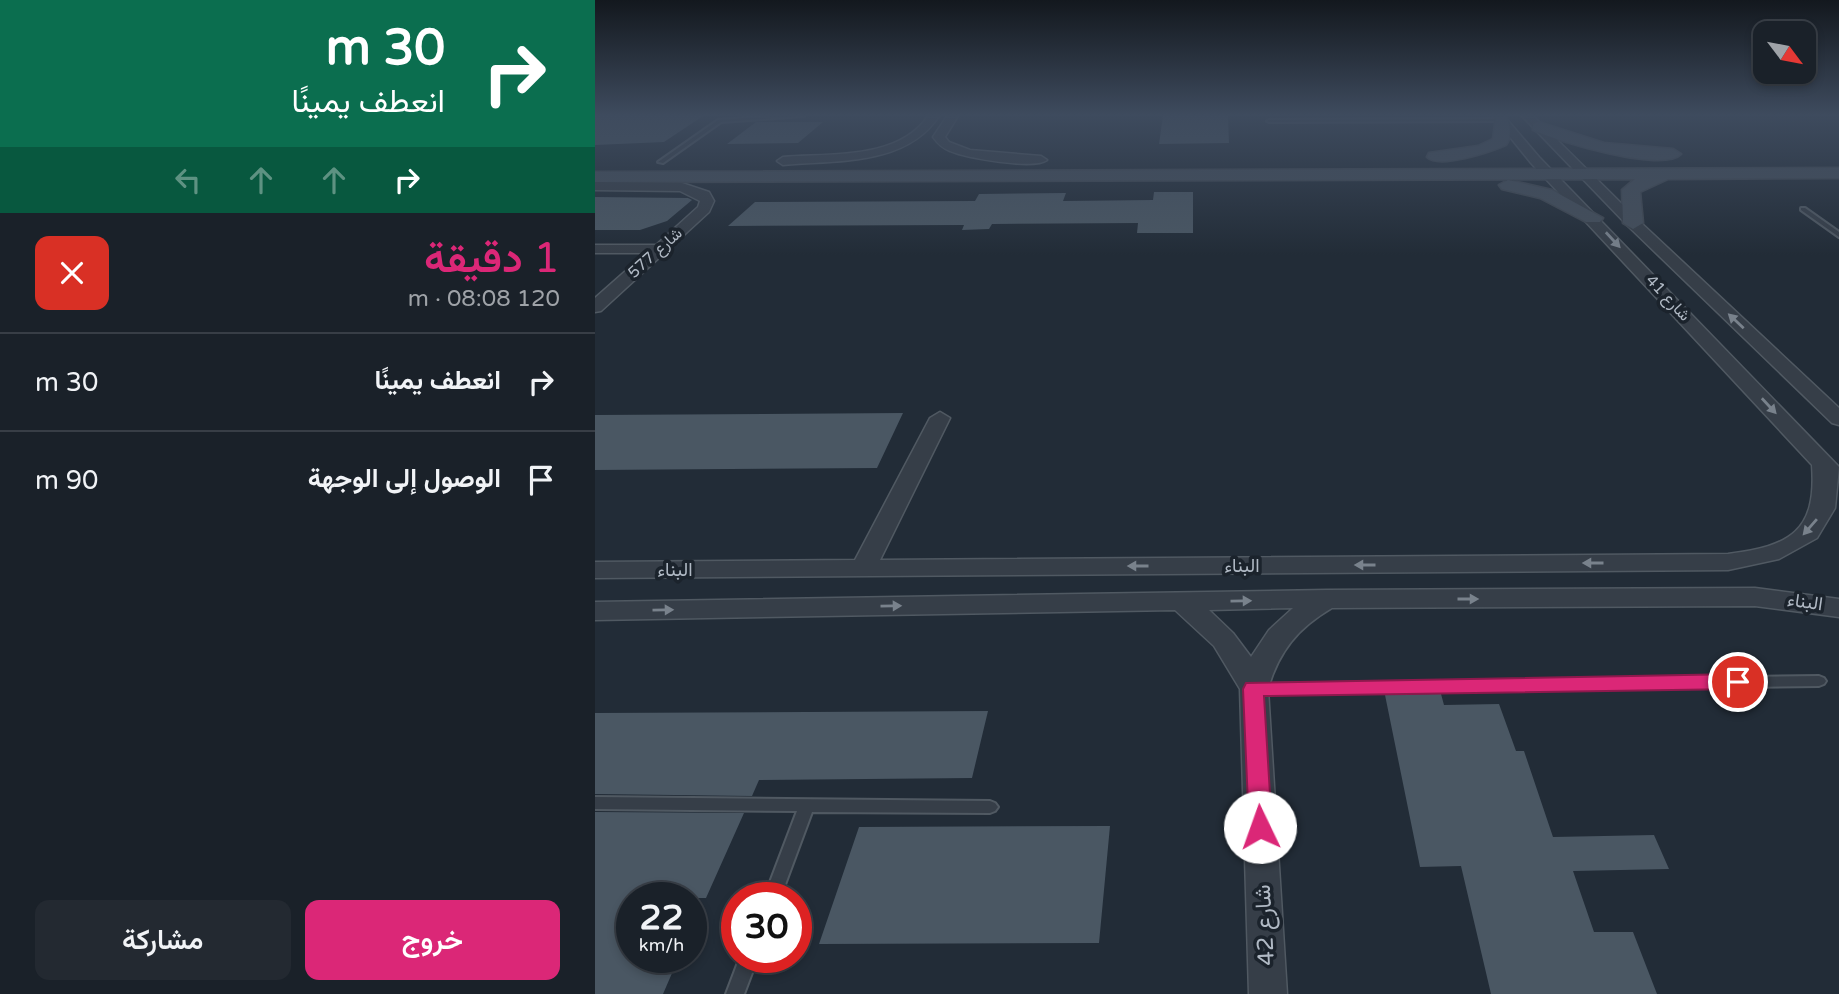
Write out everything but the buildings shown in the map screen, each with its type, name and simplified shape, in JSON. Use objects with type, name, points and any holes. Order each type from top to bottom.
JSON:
[{"type":"street","name":"شارع 41","points":[[1537,162],[1831,471]]},
{"type":"street","name":"شارع 41","points":[[1572,162],[1839,419]]},
{"type":"street","points":[[1374,173],[1516,186],[1546,194],[1593,218]]},
{"type":"street","points":[[595,177],[1839,173]]},
{"type":"street","points":[[1633,223],[1631,190],[1642,181],[1667,174]]},
{"type":"street","name":"شارع 577","points":[[595,186],[682,187],[704,195],[707,201],[704,209],[595,307]]},
{"type":"street","points":[[595,249],[659,249]]},
{"type":"street","points":[[863,568],[940,418]]},
{"type":"street","name":"البناء","points":[[595,570],[1737,561],[1777,552],[1808,532],[1823,508],[1831,471]]},
{"type":"street","name":"البناء","points":[[595,611],[1327,599],[1755,597],[1839,608]]},
{"type":"street","name":"شارع 42","points":[[1268,994],[1254,689],[1259,666],[1270,645],[1285,626],[1327,599]]},
{"type":"street","name":"شارع 42","points":[[1179,601],[1217,630],[1244,667],[1254,689]]},
{"type":"lane","points":[[1803,209],[1839,234]]},
{"type":"lane","points":[[1254,689],[1819,681]]},
{"type":"lane","points":[[595,803],[990,807]]},
{"type":"lane","points":[[778,882],[807,806]]},
{"type":"lane","points":[[735,994],[743,973]]},
{"type":"route","points":[[1260,827],[1254,689],[1738,682]]}]
